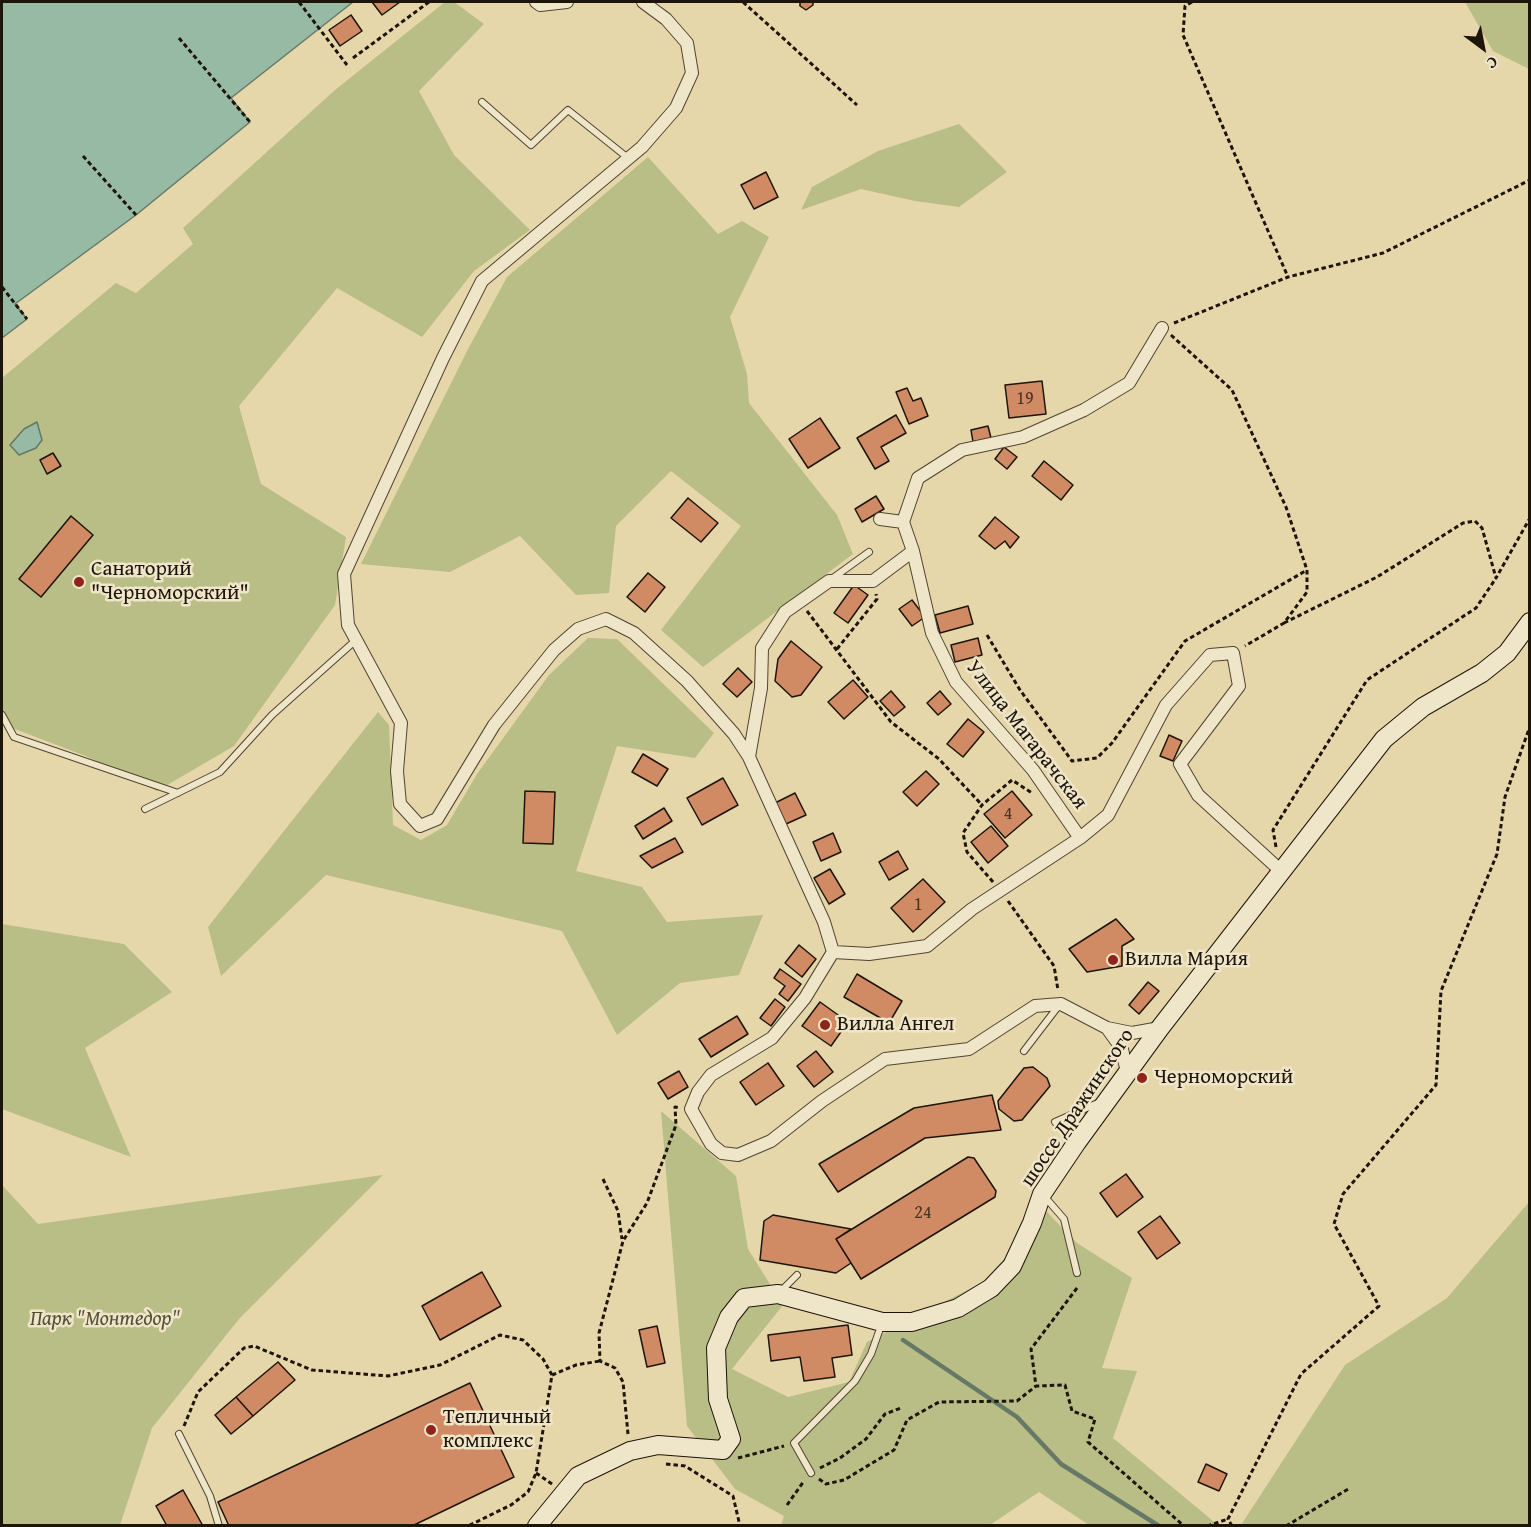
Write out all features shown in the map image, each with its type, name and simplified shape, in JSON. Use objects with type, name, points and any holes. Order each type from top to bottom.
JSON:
[{"type":"main road","name":"шоссе Дражинского","points":[[723,1450],[731,1439],[718,1399],[716,1348],[729,1317],[744,1298],[778,1294],[882,1322],[912,1322],[958,1308],[991,1288],[1012,1266],[1042,1194],[1127,1072],[1384,739],[1423,707],[1482,673],[1507,652],[1530,622]]},
{"type":"main road","points":[[537,1526],[578,1476],[630,1451],[658,1445],[723,1450]]},
{"type":"street","points":[[536,2],[540,5],[567,2]]},
{"type":"street","points":[[643,2],[666,19],[687,43],[692,73],[676,108],[642,147],[482,281],[443,358],[344,574],[348,625],[401,723],[397,771],[400,804],[420,826],[437,819],[494,725],[554,650],[578,629],[606,619],[634,633],[687,681],[734,734],[749,757],[824,922],[833,952],[805,998],[772,1038],[711,1075],[698,1092],[692,1109],[711,1144],[722,1153],[738,1155],[771,1141],[822,1101],[885,1059],[969,1049],[1035,1006],[1061,1004],[1107,1028],[1132,1033],[1160,1028]]},
{"type":"street","points":[[880,519],[903,522],[918,478],[962,450],[1023,437],[1084,410],[1129,383],[1162,328]]},
{"type":"street","name":"Улица Магарачская","points":[[903,522],[913,551],[932,633],[956,682],[1033,770],[1080,838]]},
{"type":"street","points":[[749,757],[761,688],[762,648],[785,612],[829,581],[873,581],[913,551]]},
{"type":"street","points":[[1233,653],[1239,686],[1180,764],[1198,795],[1281,871]]},
{"type":"street","name":"Улица Магарачская","points":[[833,952],[869,954],[927,946],[972,909],[1080,838],[1108,815],[1166,705],[1210,655],[1233,653]]},
{"type":"street","points":[[1107,1028],[1122,1049],[1127,1072]]},
{"type":"lane","points":[[482,102],[531,145],[568,110],[628,158]]},
{"type":"lane","points":[[829,581],[869,552]]},
{"type":"lane","points":[[145,809],[220,772],[272,715],[356,640]]},
{"type":"lane","points":[[2,715],[14,737],[178,793]]},
{"type":"lane","points":[[1024,1051],[1061,1004]]},
{"type":"lane","points":[[1055,1122],[1108,1099]]},
{"type":"lane","points":[[1042,1194],[1064,1219],[1077,1274]]},
{"type":"lane","points":[[778,1294],[797,1275]]},
{"type":"lane","points":[[811,1473],[794,1443],[855,1381],[871,1354],[882,1322]]},
{"type":"lane","points":[[179,1434],[210,1496],[219,1526]]},
{"type":"path","points":[[299,2],[347,65]]},
{"type":"path","points":[[353,58],[429,2]]},
{"type":"path","points":[[743,2],[857,105]]},
{"type":"path","points":[[1192,2],[1185,6],[1183,35],[1288,277]]},
{"type":"path","points":[[179,38],[250,122]]},
{"type":"path","points":[[83,156],[136,215]]},
{"type":"path","points":[[1284,623],[1307,592],[1307,570],[1286,507],[1232,390],[1162,328],[1288,277],[1383,253],[1530,180]]},
{"type":"path","points":[[2,287],[27,319]]},
{"type":"path","points":[[1281,871],[1273,830],[1367,680],[1476,608],[1530,518]]},
{"type":"path","points":[[1233,653],[1284,623],[1377,577],[1463,523],[1475,521],[1482,528],[1496,578]]},
{"type":"path","points":[[987,634],[1020,690],[1072,762],[1097,758],[1112,743],[1185,641],[1307,570]]},
{"type":"path","points":[[837,649],[877,599],[873,581]]},
{"type":"path","points":[[800,602],[891,722],[939,759],[982,805]]},
{"type":"path","points":[[1207,1526],[1228,1519],[1301,1374],[1379,1306],[1334,1224],[1343,1194],[1436,1085],[1441,991],[1497,854],[1505,797],[1530,726]]},
{"type":"path","points":[[1012,780],[982,805],[963,833],[967,852],[1000,891],[1054,966],[1061,1004]]},
{"type":"path","points":[[600,1361],[599,1333],[623,1240],[647,1203],[656,1182],[676,1125],[675,1107],[692,1109]]},
{"type":"path","points":[[603,1179],[618,1210],[623,1240]]},
{"type":"path","points":[[1036,1386],[1031,1349],[1077,1288]]},
{"type":"path","points":[[179,1434],[194,1406],[198,1392],[244,1348],[254,1346],[312,1370],[388,1376],[440,1365],[500,1335],[523,1341],[543,1359],[552,1375],[536,1473],[528,1492],[511,1505],[468,1526]]},
{"type":"path","points":[[552,1375],[576,1365],[600,1361],[615,1368],[623,1382],[630,1451]]},
{"type":"path","points":[[811,1473],[826,1484],[844,1480],[894,1450],[907,1420],[939,1402],[1017,1401],[1036,1386],[1065,1385],[1072,1411],[1095,1419],[1088,1442],[1184,1526]]},
{"type":"path","points":[[787,1505],[811,1473],[840,1458],[866,1439],[885,1414],[901,1408]]},
{"type":"path","points":[[723,1450],[736,1459],[794,1443]]},
{"type":"path","points":[[663,1463],[685,1466],[734,1496],[740,1526]]},
{"type":"path","points":[[1287,1526],[1350,1488]]},
{"type":"path","points":[[1228,1519],[1232,1526]]},
{"type":"green space","points":[[445,2],[454,2],[484,24],[419,91],[454,155],[530,230],[474,271],[422,337],[337,288],[239,406],[261,484],[346,537],[335,605],[234,746],[157,791],[88,757],[2,724],[2,378],[116,283],[136,293],[193,244],[183,228],[335,90]]},
{"type":"green space","points":[[1465,2],[1529,2],[1529,69],[1493,51]]},
{"type":"green space","points":[[959,124],[1007,172],[959,207],[915,201],[861,189],[801,210],[812,187],[878,151]]},
{"type":"green space","points":[[648,157],[718,234],[742,221],[769,237],[730,317],[747,374],[749,403],[837,515],[853,554],[703,667],[661,630],[741,526],[671,471],[616,526],[609,593],[576,595],[520,536],[450,572],[361,564],[467,351],[507,277]]},
{"type":"green space","points":[[588,638],[617,639],[714,733],[695,758],[617,746],[576,871],[642,887],[667,922],[763,915],[739,975],[680,983],[617,1035],[562,931],[326,875],[221,976],[208,927],[378,712],[389,725],[393,825],[421,840],[447,825],[477,774],[549,675]]},
{"type":"green space","points":[[2,924],[124,944],[172,992],[85,1048],[131,1157],[2,1109]]},
{"type":"green space","points":[[661,1111],[736,1176],[748,1249],[783,1305],[732,1369],[788,1397],[849,1382],[867,1342],[983,1282],[1047,1212],[1077,1243],[1132,1278],[1102,1368],[1137,1371],[1113,1438],[1218,1525],[1089,1525],[1039,1492],[990,1525],[781,1525],[784,1516],[735,1489],[687,1426]]},
{"type":"green space","name":"Парк \"Монтедор\"","points":[[383,1175],[239,1319],[152,1428],[120,1525],[2,1525],[2,1185],[38,1224]]},
{"type":"green space","points":[[1529,1202],[1529,1525],[1241,1525],[1345,1365],[1447,1298]]},
{"type":"shaded area","points":[[2,2],[353,2],[231,98],[250,122],[136,215],[15,304],[27,319],[2,338]]},
{"type":"shaded area","points":[[37,422],[42,440],[36,448],[19,455],[10,445],[24,429]]},
{"type":"building","points":[[372,2],[400,2],[382,15]]},
{"type":"building","points":[[800,2],[813,2],[813,5],[806,10],[800,6]]},
{"type":"building","points":[[351,15],[362,31],[340,46],[329,30]]},
{"type":"building","points":[[766,172],[778,197],[754,209],[741,185]]},
{"type":"building","points":[[1042,381],[1046,414],[1009,418],[1005,385]]},
{"type":"building","points":[[907,388],[913,401],[921,398],[928,416],[909,424],[896,392]]},
{"type":"building","points":[[896,415],[906,433],[881,447],[889,461],[875,469],[857,438]]},
{"type":"building","points":[[820,418],[840,448],[808,468],[789,439]]},
{"type":"building","points":[[988,426],[991,438],[973,442],[971,430]]},
{"type":"building","points":[[1004,447],[1017,457],[1007,469],[995,459]]},
{"type":"building","points":[[53,453],[61,466],[47,474],[40,460]]},
{"type":"building","points":[[1044,461],[1073,485],[1061,500],[1032,476]]},
{"type":"building","points":[[876,496],[884,509],[862,522],[855,509]]},
{"type":"building","points":[[688,498],[718,523],[701,542],[671,518]]},
{"type":"building","points":[[71,516],[93,535],[41,597],[19,579]]},
{"type":"building","points":[[995,517],[1019,537],[1010,548],[1005,541],[995,549],[979,536]]},
{"type":"building","points":[[648,573],[665,587],[645,612],[627,597]]},
{"type":"building","points":[[854,585],[868,595],[848,623],[834,613]]},
{"type":"building","points":[[912,600],[925,617],[912,626],[899,609]]},
{"type":"building","points":[[968,606],[973,624],[940,633],[935,615]]},
{"type":"building","points":[[978,638],[982,655],[955,662],[951,645]]},
{"type":"building","points":[[791,641],[822,667],[801,695],[792,697],[775,681],[778,659]]},
{"type":"building","points":[[738,668],[752,682],[737,697],[723,684]]},
{"type":"building","points":[[853,680],[868,697],[844,719],[828,702]]},
{"type":"building","points":[[891,691],[905,707],[894,716],[880,701]]},
{"type":"building","points":[[940,691],[951,704],[938,715],[927,703]]},
{"type":"building","points":[[968,719],[984,732],[963,757],[947,744]]},
{"type":"building","points":[[1169,735],[1182,741],[1173,761],[1160,756]]},
{"type":"building","points":[[643,754],[668,769],[657,786],[632,772]]},
{"type":"building","points":[[926,771],[939,784],[917,806],[903,792]]},
{"type":"building","points":[[723,778],[738,805],[702,825],[687,798]]},
{"type":"building","points":[[525,791],[555,792],[553,844],[523,843]]},
{"type":"building","points":[[1012,791],[1032,815],[1005,838],[984,814]]},
{"type":"building","points":[[795,793],[806,815],[786,824],[775,803]]},
{"type":"building","points":[[664,808],[672,821],[643,839],[635,826]]},
{"type":"building","points":[[991,826],[1008,846],[988,863],[971,842]]},
{"type":"building","points":[[833,833],[841,852],[821,861],[813,842]]},
{"type":"building","points":[[675,838],[683,852],[652,868],[640,856]]},
{"type":"building","points":[[898,851],[908,869],[889,880],[879,862]]},
{"type":"building","points":[[830,869],[845,894],[829,904],[814,878]]},
{"type":"building","points":[[923,879],[945,902],[913,932],[891,908]]},
{"type":"building","points":[[1116,919],[1134,939],[1122,946],[1122,966],[1087,972],[1069,949]]},
{"type":"building","points":[[799,945],[816,959],[802,977],[785,963]]},
{"type":"building","points":[[780,969],[801,984],[788,1001],[779,994],[785,986],[774,978]]},
{"type":"building","points":[[857,974],[902,1001],[889,1023],[844,997]]},
{"type":"building","points":[[1148,982],[1159,991],[1139,1014],[1129,1005]]},
{"type":"building","points":[[775,999],[785,1007],[771,1026],[760,1018]]},
{"type":"building","points":[[820,1002],[848,1022],[831,1046],[802,1026]]},
{"type":"building","points":[[737,1016],[748,1034],[711,1057],[699,1039]]},
{"type":"building","points":[[816,1051],[833,1072],[814,1087],[797,1066]]},
{"type":"building","points":[[768,1063],[784,1086],[756,1105],[740,1082]]},
{"type":"building","points":[[1033,1067],[1047,1078],[1050,1086],[1022,1120],[1014,1121],[999,1109],[998,1101],[1024,1068]]},
{"type":"building","points":[[679,1071],[688,1087],[668,1099],[658,1083]]},
{"type":"building","points":[[992,1095],[1001,1130],[925,1138],[838,1192],[819,1164],[914,1108]]},
{"type":"building","points":[[968,1157],[974,1158],[996,1191],[995,1197],[861,1279],[836,1239]]},
{"type":"building","points":[[1126,1174],[1143,1197],[1117,1217],[1100,1193]]},
{"type":"building","points":[[773,1215],[851,1229],[836,1239],[851,1263],[836,1273],[760,1260],[764,1221]]},
{"type":"building","points":[[1160,1216],[1180,1243],[1157,1259],[1138,1232]]},
{"type":"building","points":[[482,1272],[501,1306],[440,1340],[422,1306]]},
{"type":"building","points":[[848,1325],[852,1355],[832,1358],[835,1377],[804,1381],[800,1357],[771,1361],[768,1335]]},
{"type":"building","points":[[657,1326],[665,1363],[647,1367],[639,1330]]},
{"type":"building","points":[[278,1362],[295,1380],[253,1416],[236,1397]]},
{"type":"building","name":"Тепличный комплекс","points":[[470,1383],[514,1477],[412,1526],[229,1526],[218,1502]]},
{"type":"building","points":[[236,1397],[253,1416],[231,1434],[215,1415]]},
{"type":"building","points":[[1206,1464],[1227,1474],[1219,1491],[1198,1482]]},
{"type":"building","points":[[183,1490],[203,1526],[167,1526],[156,1506]]},
{"type":"waterway","points":[[903,1340],[1017,1417],[1061,1464],[1159,1526]]},
{"type":"place","name":"Санаторий \"Черноморский\"","points":[[79,582]]},
{"type":"place","name":"Вилла Мария","points":[[1113,960]]},
{"type":"place","name":"Вилла Ангел","points":[[825,1025]]},
{"type":"place","name":"Черноморский","points":[[1142,1078]]},
{"type":"place","name":"Тепличный комплекс","points":[[431,1430]]}]
